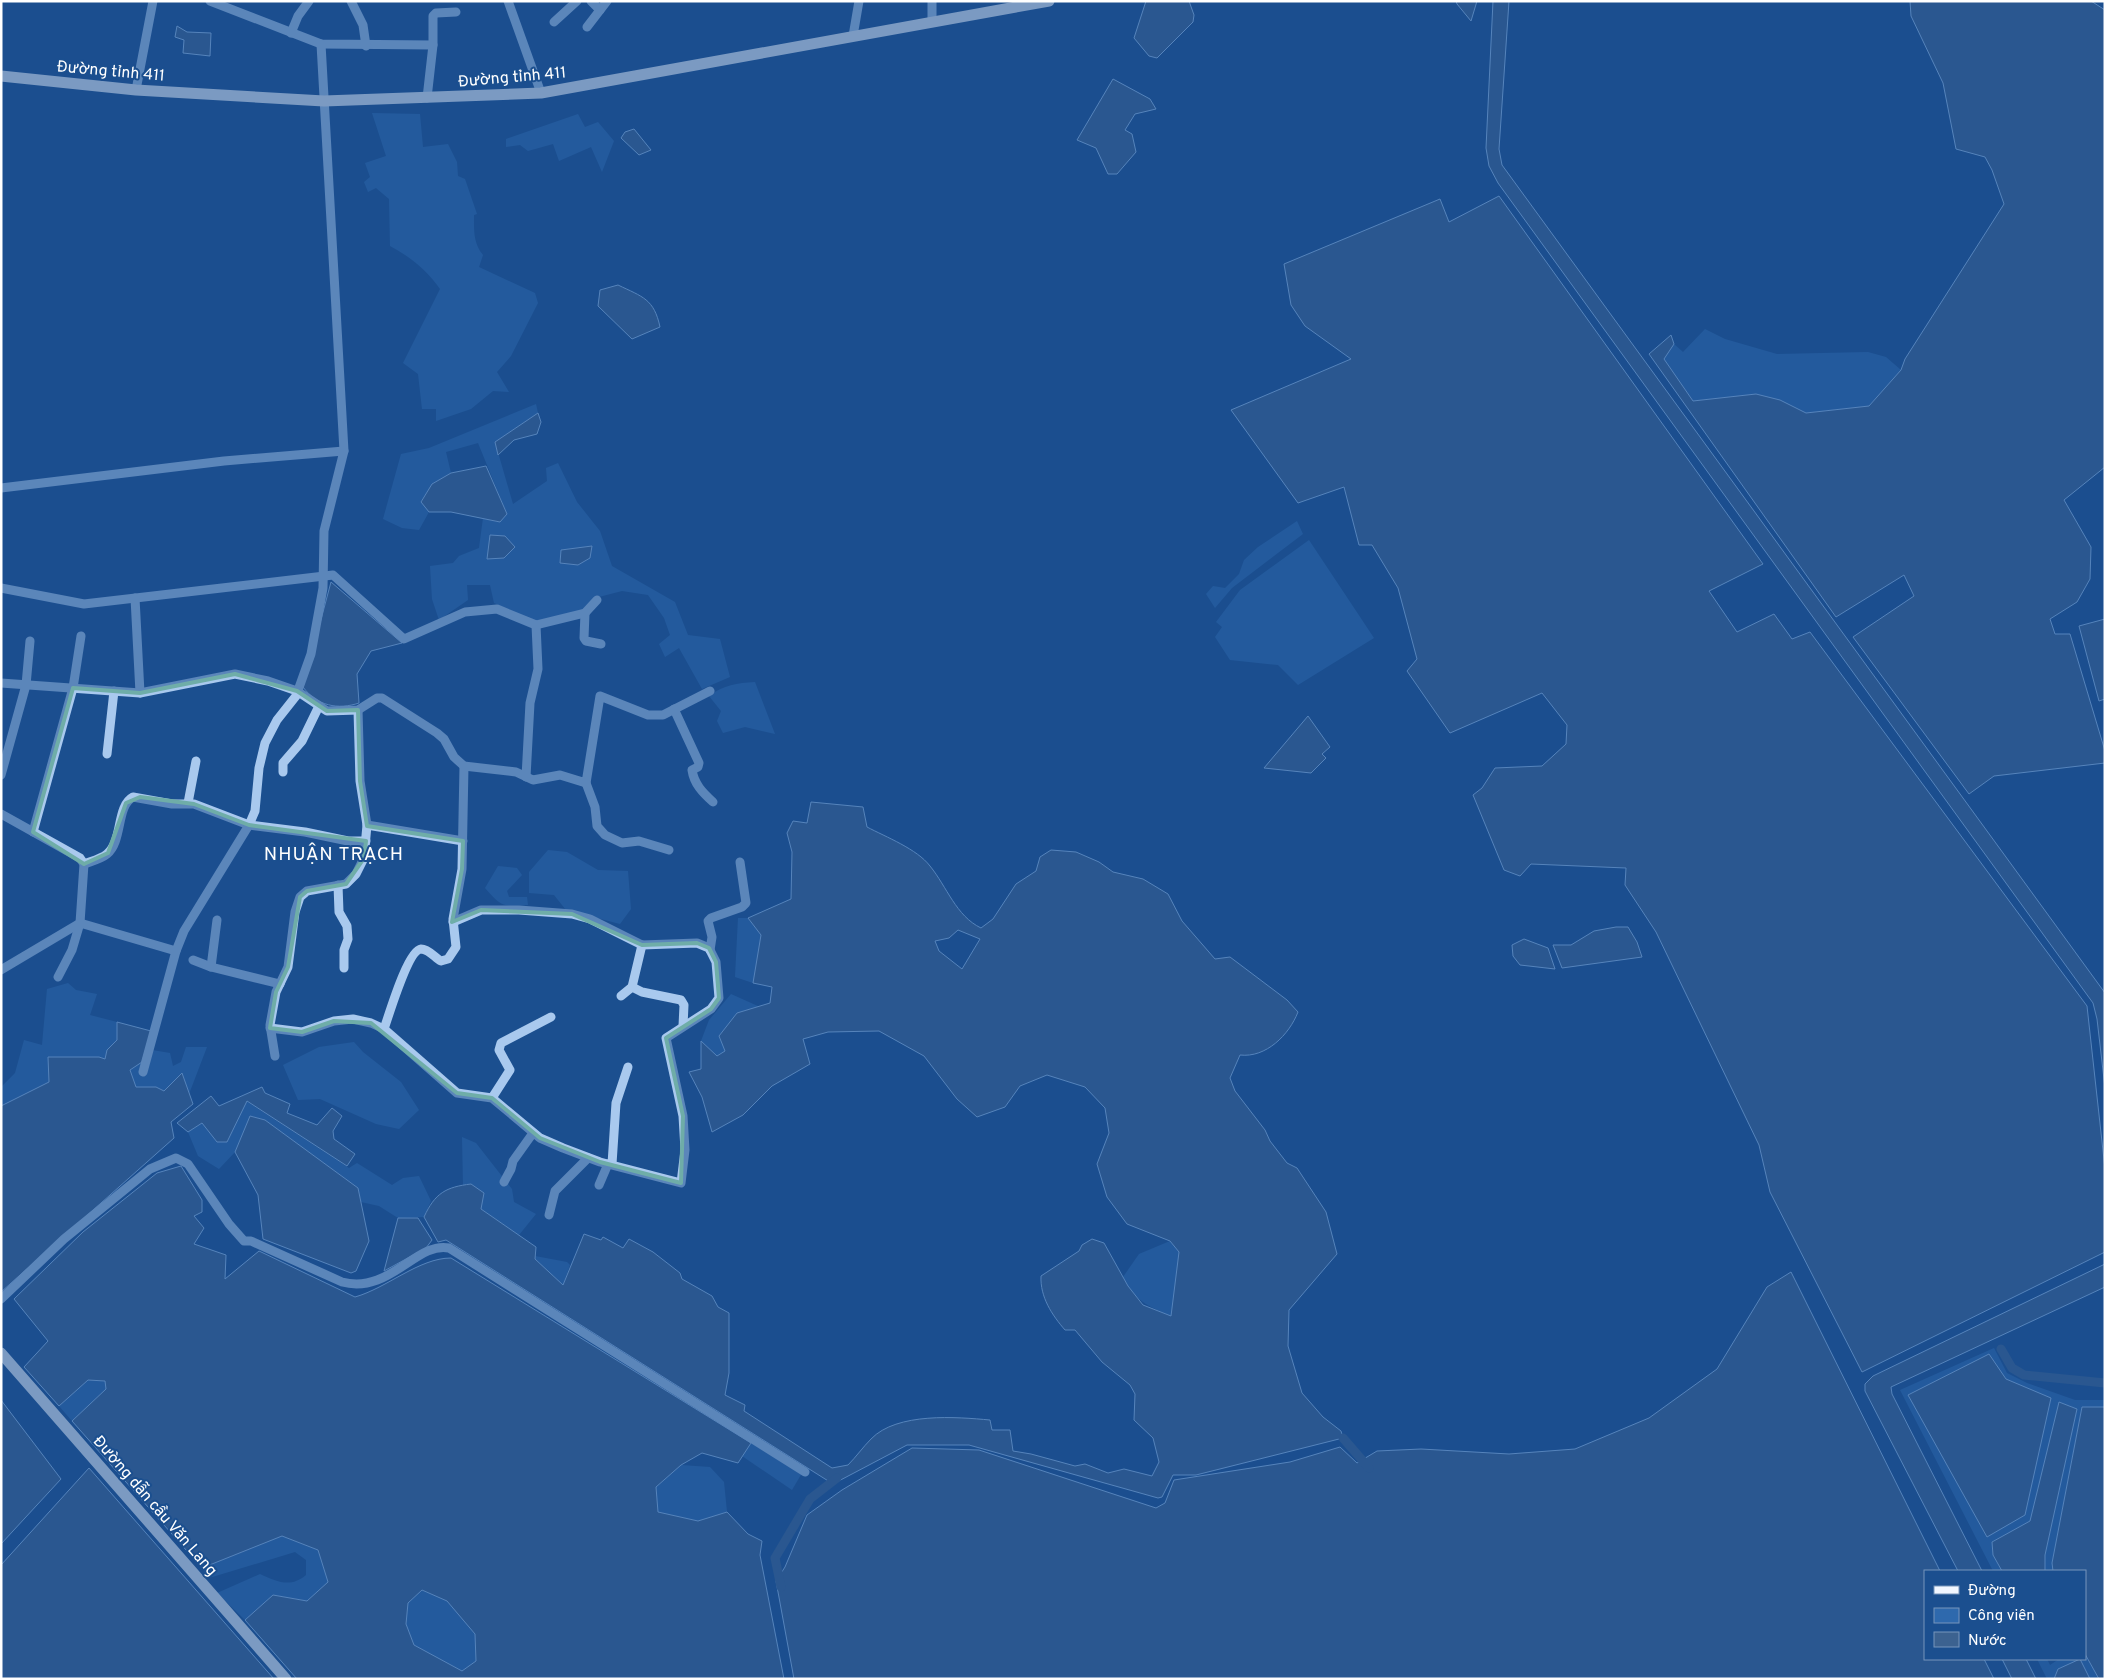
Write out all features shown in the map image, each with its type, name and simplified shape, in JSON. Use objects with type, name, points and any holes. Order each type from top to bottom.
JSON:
[{"type":"main road","name":"Đường tỉnh 411","points":[[1,76],[136,90],[324,101],[541,93],[1050,1]]},
{"type":"main road","name":"Đường dẫn cầu Văn Lang","points":[[1,1353],[286,1679]]},
{"type":"street","points":[[136,90],[142,48],[153,1]]},
{"type":"street","points":[[210,1],[321,44],[366,46],[433,44]]},
{"type":"street","points":[[292,33],[298,16],[309,1]]},
{"type":"street","points":[[351,1],[363,25],[366,46]]},
{"type":"street","points":[[508,1],[541,93]]},
{"type":"street","points":[[554,22],[577,1]]},
{"type":"street","points":[[592,1],[600,10]]},
{"type":"street","points":[[587,27],[607,1]]},
{"type":"street","points":[[852,36],[859,1]]},
{"type":"street","points":[[932,1],[932,22]]},
{"type":"street","points":[[427,98],[434,14],[456,12]]},
{"type":"street","points":[[143,1072],[176,952],[184,931],[249,825],[255,812],[259,768],[265,743],[277,720],[298,692],[311,654],[323,575],[324,531],[344,450],[321,44]]},
{"type":"street","points":[[1,488],[224,461],[344,450]]},
{"type":"street","points":[[1,588],[84,604],[333,575],[404,639],[465,612],[497,609],[536,624],[585,613],[598,600]]},
{"type":"street","points":[[135,598],[140,693]]},
{"type":"street","points":[[585,613],[584,638],[586,641],[601,644]]},
{"type":"street","points":[[526,777],[530,703],[538,669],[536,624]]},
{"type":"street","points":[[34,832],[73,688],[81,636]]},
{"type":"street","points":[[1,775],[26,684],[30,641]]},
{"type":"street","points":[[1,683],[140,693],[235,674],[268,681],[298,692],[327,711],[358,710],[377,698],[386,699],[444,738],[454,757],[464,766],[516,772],[533,780],[560,775],[586,783]]},
{"type":"street","points":[[107,754],[114,691]]},
{"type":"street","points":[[669,850],[639,841],[622,843],[605,835],[597,826],[595,807],[586,783],[600,696],[648,715],[663,715],[710,691]]},
{"type":"street","points":[[283,772],[283,763],[302,741],[318,706]]},
{"type":"street","points":[[674,709],[699,763],[698,767],[692,770],[692,774],[700,790],[713,802]]},
{"type":"street","points":[[275,1056],[270,1028],[280,984],[288,967],[294,920],[300,896],[307,891],[346,884],[356,874],[364,858],[367,825],[360,782],[358,710]]},
{"type":"street","points":[[188,803],[196,761]]},
{"type":"street","points":[[384,1029],[408,963],[414,952],[426,950],[441,961],[448,959],[453,953],[456,944],[453,922],[462,869],[464,766]]},
{"type":"street","points":[[84,864],[101,858],[112,848],[128,799],[140,797],[164,803],[188,803],[209,808],[249,825],[305,832],[348,841],[366,841]]},
{"type":"street","points":[[1,814],[80,858],[84,864],[80,923],[72,950],[58,977]]},
{"type":"street","points":[[367,825],[463,841]]},
{"type":"street","points":[[270,1028],[302,1032],[334,1020],[353,1019],[372,1022],[384,1029],[457,1093],[492,1098],[533,1133],[588,1158],[681,1184],[685,1150],[683,1116],[666,1038],[711,1009],[719,998],[717,970],[710,950],[712,938],[708,921],[711,918],[742,907],[746,903],[740,862]]},
{"type":"street","points":[[338,885],[339,912],[346,926],[348,939],[344,950],[344,968]]},
{"type":"street","points":[[453,922],[481,910],[519,910],[572,914],[590,919],[642,945],[697,943],[710,950]]},
{"type":"street","points":[[211,967],[217,920]]},
{"type":"street","points":[[1,970],[80,923],[176,952]]},
{"type":"street","points":[[621,996],[632,987],[642,945]]},
{"type":"street","points":[[193,960],[211,967],[280,984]]},
{"type":"street","points":[[632,987],[642,992],[681,1000],[684,1005],[683,1026]]},
{"type":"street","points":[[492,1098],[510,1070],[500,1050],[501,1043],[551,1017]]},
{"type":"street","points":[[599,1185],[610,1164],[616,1103],[628,1068]]},
{"type":"street","points":[[504,1182],[511,1170],[513,1161],[533,1133]]},
{"type":"street","points":[[1,1299],[64,1239],[150,1169],[172,1159],[179,1158],[188,1164],[236,1234],[244,1241],[251,1240],[342,1282],[358,1286],[378,1280],[436,1248],[449,1248],[804,1472]]},
{"type":"street","points":[[549,1215],[555,1190],[588,1158]]},
{"type":"highlighted area","points":[[235,674],[297,691],[327,711],[358,710],[360,781],[367,826],[463,841],[462,869],[452,922],[481,910],[572,914],[642,945],[697,943],[709,948],[716,962],[719,998],[711,1009],[666,1038],[683,1116],[681,1183],[600,1162],[540,1138],[492,1098],[457,1093],[371,1023],[334,1021],[302,1032],[270,1028],[276,992],[288,967],[300,897],[307,891],[346,884],[364,858],[366,841],[249,825],[194,804],[140,797],[126,803],[108,853],[84,864],[33,832],[73,688],[140,693]]},
{"type":"green space","points":[[372,113],[420,114],[423,147],[448,144],[457,162],[458,176],[465,179],[477,214],[474,215],[475,236],[477,246],[483,255],[479,267],[535,293],[538,303],[511,356],[497,372],[509,392],[493,391],[471,409],[436,421],[436,409],[422,409],[418,374],[403,363],[440,289],[417,264],[390,246],[389,199],[376,188],[368,192],[364,182],[370,177],[365,163],[386,156]]},
{"type":"green space","points":[[578,114],[585,127],[598,122],[614,141],[602,172],[591,147],[559,161],[553,144],[528,151],[520,145],[506,147],[506,139]]},
{"type":"green space","points":[[1705,329],[1725,339],[1777,354],[1868,352],[1886,357],[1901,370],[1869,406],[1806,413],[1780,400],[1756,394],[1693,401],[1664,359],[1674,344],[1683,352]]},
{"type":"green space","points":[[536,404],[538,413],[495,442],[513,504],[547,481],[546,468],[558,463],[577,502],[600,531],[612,566],[675,602],[688,635],[720,639],[730,677],[702,689],[679,648],[665,657],[659,644],[670,635],[664,618],[648,595],[622,591],[595,598],[582,611],[536,622],[494,603],[490,585],[467,585],[468,600],[439,620],[432,599],[430,566],[453,563],[459,556],[479,548],[483,518],[499,522],[507,514],[478,443],[446,452],[451,473],[432,484],[421,501],[429,512],[419,530],[402,528],[383,519],[401,454],[429,448]],"holes":[[[592,546],[590,558],[578,565],[560,562],[561,550]]]},
{"type":"green space","points":[[1297,521],[1303,534],[1232,588],[1215,608],[1206,594],[1213,586],[1225,588],[1239,574],[1244,560],[1258,547]]},
{"type":"green space","points":[[1309,540],[1374,638],[1298,685],[1278,665],[1230,660],[1215,637],[1222,627],[1216,622],[1240,590]]},
{"type":"green space","points":[[755,682],[775,734],[745,727],[723,733],[717,721],[721,711],[709,696],[731,685]]},
{"type":"green space","points":[[548,850],[567,852],[598,870],[628,871],[631,909],[620,924],[566,910],[554,895],[529,893],[529,872]]},
{"type":"green space","points":[[498,866],[517,868],[522,875],[507,891],[509,897],[527,897],[528,905],[507,906],[495,899],[485,888]]},
{"type":"green space","points":[[738,918],[748,918],[761,935],[753,983],[735,977]]},
{"type":"green space","points":[[68,983],[76,990],[97,994],[90,1015],[117,1022],[117,1040],[107,1050],[105,1060],[99,1057],[48,1057],[49,1082],[1,1106],[1,1087],[15,1073],[24,1040],[42,1045],[47,989]]},
{"type":"green space","points":[[731,994],[760,1007],[737,1013],[719,1036],[726,1051],[717,1056],[701,1041],[709,1020]]},
{"type":"green space","points":[[354,1042],[363,1052],[401,1082],[419,1110],[399,1129],[376,1124],[320,1099],[298,1100],[283,1065],[319,1047]]},
{"type":"green space","points":[[186,1047],[207,1047],[189,1094],[182,1073],[164,1091],[156,1087],[136,1087],[130,1070],[141,1062],[146,1049],[170,1053],[173,1066],[181,1062]]},
{"type":"green space","points":[[246,1101],[349,1168],[357,1163],[392,1185],[403,1178],[419,1176],[431,1201],[424,1217],[398,1218],[379,1206],[361,1202],[358,1188],[265,1120],[251,1116],[235,1152],[219,1169],[198,1156],[188,1132],[202,1123],[217,1142]]},
{"type":"green space","points":[[462,1137],[476,1143],[512,1189],[514,1202],[536,1214],[519,1235],[481,1209],[471,1184],[463,1185]]},
{"type":"green space","points":[[1170,1241],[1179,1252],[1171,1316],[1142,1302],[1132,1292],[1123,1277],[1139,1254]]},
{"type":"green space","points":[[535,1256],[567,1262],[570,1265],[563,1285],[535,1259]]},
{"type":"green space","points":[[1994,1348],[2007,1373],[2027,1383],[2075,1400],[2105,1400],[2105,1407],[2082,1407],[2052,1563],[2053,1570],[2045,1570],[2045,1555],[2077,1409],[2059,1402],[2030,1521],[1992,1542],[1993,1555],[2001,1570],[1992,1570],[1900,1390]],"holes":[[[1988,1355],[2006,1379],[2051,1399],[1908,1395]]]},
{"type":"green space","points":[[88,1380],[105,1381],[107,1388],[72,1421],[59,1406]]},
{"type":"green space","points":[[751,1443],[802,1473],[792,1490],[742,1456]]},
{"type":"green space","points":[[681,1465],[710,1467],[724,1482],[727,1512],[698,1521],[658,1512],[656,1487]]},
{"type":"green space","points":[[282,1536],[318,1550],[328,1582],[307,1601],[273,1595],[245,1620],[217,1593],[260,1574],[278,1581],[289,1583],[295,1581],[306,1575],[306,1560],[295,1552],[209,1578],[202,1568]]},
{"type":"green space","points":[[422,1590],[448,1601],[475,1634],[476,1661],[462,1671],[414,1645],[406,1624],[408,1603]]},
{"type":"green space","points":[[2086,1656],[2099,1679],[2090,1679],[2080,1660],[2086,1660]]},
{"type":"green space","points":[[2038,1660],[2048,1660],[2050,1665],[2058,1660],[2080,1660],[2054,1679],[2047,1679]]},
{"type":"water","points":[[1146,1],[1189,1],[1194,15],[1193,22],[1157,58],[1149,56],[1134,38]]},
{"type":"water","points":[[1456,1],[1477,1],[1471,21],[1457,4]]},
{"type":"water","points":[[1493,1],[1509,1],[1499,149],[1502,165],[2105,993],[2105,1088],[2097,1019],[2093,1003],[1498,183],[1489,166],[1486,148]]},
{"type":"water","points":[[1910,1],[2091,1],[2105,10],[2105,467],[2064,500],[2091,547],[2090,579],[2077,602],[2050,619],[2055,634],[2070,634],[2105,751],[2105,763],[1994,776],[1969,794],[1853,637],[1914,596],[1904,575],[1836,617],[1649,354],[1671,335],[1674,344],[1664,359],[1693,401],[1756,394],[1780,400],[1806,413],[1869,406],[1901,370],[1905,359],[2004,204],[1992,170],[1985,157],[1956,149],[1943,83],[1911,16]]},
{"type":"water","points":[[177,26],[187,32],[211,33],[210,56],[183,53],[184,40],[175,37]]},
{"type":"water","points":[[1113,79],[1150,99],[1156,109],[1135,114],[1125,130],[1132,134],[1136,152],[1117,174],[1108,174],[1096,148],[1077,140]]},
{"type":"water","points":[[634,129],[651,150],[639,155],[621,138],[625,132]]},
{"type":"water","points":[[1499,196],[1763,564],[1709,591],[1737,632],[1774,614],[1792,639],[1810,632],[2087,1006],[2105,1169],[2105,1252],[1862,1372],[1770,1192],[1759,1145],[1656,932],[1625,885],[1626,868],[1531,864],[1520,876],[1504,870],[1473,795],[1482,788],[1495,768],[1542,766],[1566,744],[1567,725],[1542,693],[1450,733],[1407,671],[1417,659],[1398,588],[1372,545],[1359,545],[1344,487],[1298,503],[1231,410],[1351,359],[1305,326],[1291,305],[1284,264],[1440,199],[1449,222]]},
{"type":"water","points":[[618,285],[641,296],[651,305],[660,327],[632,339],[598,306],[600,290]]},
{"type":"water","points":[[538,413],[541,422],[537,434],[514,440],[498,455],[495,442]]},
{"type":"water","points":[[486,466],[507,514],[500,522],[451,512],[429,512],[421,502],[432,484],[451,473]]},
{"type":"water","points":[[490,535],[505,536],[515,547],[504,558],[487,559]]},
{"type":"water","points":[[592,546],[590,558],[578,565],[560,563],[561,550]]},
{"type":"water","points":[[331,582],[402,643],[371,651],[357,674],[359,703],[351,705],[328,705],[315,698],[303,687]]},
{"type":"water","points":[[2105,619],[2105,699],[2099,701],[2079,626]]},
{"type":"water","points":[[1308,716],[1330,747],[1322,754],[1326,758],[1311,773],[1264,768]]},
{"type":"water","points":[[811,802],[863,807],[867,827],[901,844],[924,860],[936,874],[958,909],[972,923],[981,928],[993,919],[1016,884],[1036,871],[1040,857],[1051,850],[1076,852],[1099,862],[1113,872],[1143,879],[1168,894],[1182,921],[1215,959],[1230,957],[1287,1000],[1298,1012],[1283,1037],[1267,1049],[1250,1055],[1240,1055],[1230,1078],[1235,1091],[1265,1130],[1270,1141],[1287,1163],[1297,1168],[1326,1212],[1337,1254],[1289,1310],[1288,1346],[1302,1393],[1323,1417],[1341,1431],[1343,1438],[1196,1475],[1173,1475],[1162,1497],[1158,1498],[969,1445],[907,1445],[833,1484],[446,1240],[438,1242],[424,1217],[428,1209],[437,1197],[448,1189],[471,1184],[484,1193],[481,1209],[536,1247],[535,1259],[563,1285],[584,1234],[601,1240],[603,1237],[623,1248],[629,1239],[653,1252],[680,1273],[682,1279],[712,1296],[718,1307],[729,1313],[729,1373],[725,1395],[745,1405],[744,1411],[832,1468],[848,1465],[871,1439],[882,1430],[896,1424],[928,1418],[961,1418],[990,1420],[992,1430],[1010,1430],[1013,1451],[1075,1466],[1085,1464],[1108,1473],[1124,1469],[1152,1476],[1159,1462],[1153,1438],[1134,1420],[1135,1394],[1130,1385],[1102,1362],[1075,1330],[1065,1330],[1048,1305],[1042,1291],[1041,1276],[1079,1251],[1082,1245],[1092,1239],[1104,1243],[1128,1286],[1143,1305],[1171,1316],[1179,1252],[1170,1241],[1127,1224],[1107,1197],[1097,1164],[1109,1133],[1105,1108],[1085,1087],[1047,1075],[1020,1086],[1005,1107],[977,1117],[957,1099],[924,1056],[879,1031],[828,1032],[803,1039],[810,1064],[772,1086],[743,1115],[712,1132],[702,1097],[689,1072],[701,1069],[701,1041],[717,1056],[725,1051],[719,1036],[737,1013],[770,1003],[772,987],[753,983],[761,935],[748,918],[791,899],[792,852],[787,833],[793,821],[807,823]],"holes":[[[958,930],[980,939],[962,969],[939,951],[935,941],[949,938]]]},
{"type":"water","points":[[1628,927],[1637,942],[1642,957],[1562,968],[1553,945],[1571,945],[1594,931]]},
{"type":"water","points":[[1524,939],[1548,948],[1555,969],[1520,965],[1513,956],[1512,945]]},
{"type":"water","points":[[117,1022],[151,1031],[142,1062],[130,1070],[136,1087],[156,1087],[164,1091],[182,1073],[193,1104],[171,1122],[174,1138],[1,1292],[1,1106],[49,1082],[48,1057],[99,1057],[105,1059],[107,1050],[117,1040]]},
{"type":"water","points":[[262,1087],[265,1093],[290,1104],[287,1113],[317,1125],[332,1108],[342,1116],[333,1131],[334,1139],[355,1154],[347,1166],[247,1101],[227,1142],[217,1142],[202,1123],[188,1132],[177,1123],[211,1096],[219,1106]]},
{"type":"water","points":[[250,1116],[265,1120],[358,1188],[369,1241],[356,1271],[351,1273],[263,1239],[258,1195],[235,1152]]},
{"type":"water","points":[[181,1166],[202,1200],[202,1212],[194,1216],[204,1228],[194,1244],[226,1255],[225,1279],[259,1251],[355,1297],[367,1293],[427,1263],[451,1258],[751,1443],[738,1463],[702,1453],[681,1465],[656,1487],[658,1512],[698,1521],[727,1512],[748,1534],[762,1541],[760,1555],[784,1679],[297,1679],[245,1620],[273,1595],[307,1601],[328,1582],[318,1550],[282,1536],[202,1568],[72,1421],[106,1389],[105,1381],[88,1380],[59,1406],[24,1367],[48,1341],[14,1299],[83,1232],[157,1173]],"holes":[[[422,1590],[447,1601],[475,1634],[476,1661],[462,1671],[414,1645],[406,1624],[408,1603]]]},
{"type":"water","points":[[398,1218],[418,1218],[432,1240],[426,1248],[384,1271]]},
{"type":"water","points":[[2105,1264],[2105,1287],[1891,1387],[1892,1394],[1981,1570],[1957,1570],[1865,1391],[1865,1384],[1873,1376]]},
{"type":"water","points":[[1791,1272],[1940,1570],[1924,1570],[1924,1660],[1984,1660],[1994,1679],[794,1679],[776,1581],[785,1567],[807,1515],[842,1490],[912,1448],[979,1450],[1156,1508],[1165,1503],[1174,1480],[1290,1462],[1340,1447],[1357,1463],[1377,1451],[1421,1449],[1509,1454],[1575,1449],[1649,1418],[1717,1369],[1767,1287]]},
{"type":"water","points":[[1989,1354],[2006,1379],[2051,1398],[2025,1515],[1987,1537],[1908,1395]]},
{"type":"water","points":[[1,1400],[61,1479],[1,1544]]},
{"type":"water","points":[[2059,1402],[2077,1409],[2045,1555],[2045,1570],[2001,1570],[1993,1555],[1992,1542],[2030,1521]]},
{"type":"water","points":[[2082,1407],[2105,1407],[2105,1679],[2099,1679],[2086,1656],[2086,1570],[2053,1570],[2052,1563]]},
{"type":"water","points":[[89,1468],[274,1679],[1,1679],[1,1565]]},
{"type":"water","points":[[2002,1660],[2026,1660],[2036,1679],[2012,1679]]},
{"type":"water","points":[[2080,1660],[2090,1679],[2054,1679],[2058,1669]]},
{"type":"waterway","points":[[2001,1349],[2012,1368],[2024,1375],[2105,1383]]},
{"type":"waterway","points":[[1343,1438],[1369,1468]]},
{"type":"waterway","points":[[781,1587],[775,1558],[810,1499],[837,1478]]},
{"type":"district","name":"NHUẬN TRẠCH","points":[[334,853]]}]
